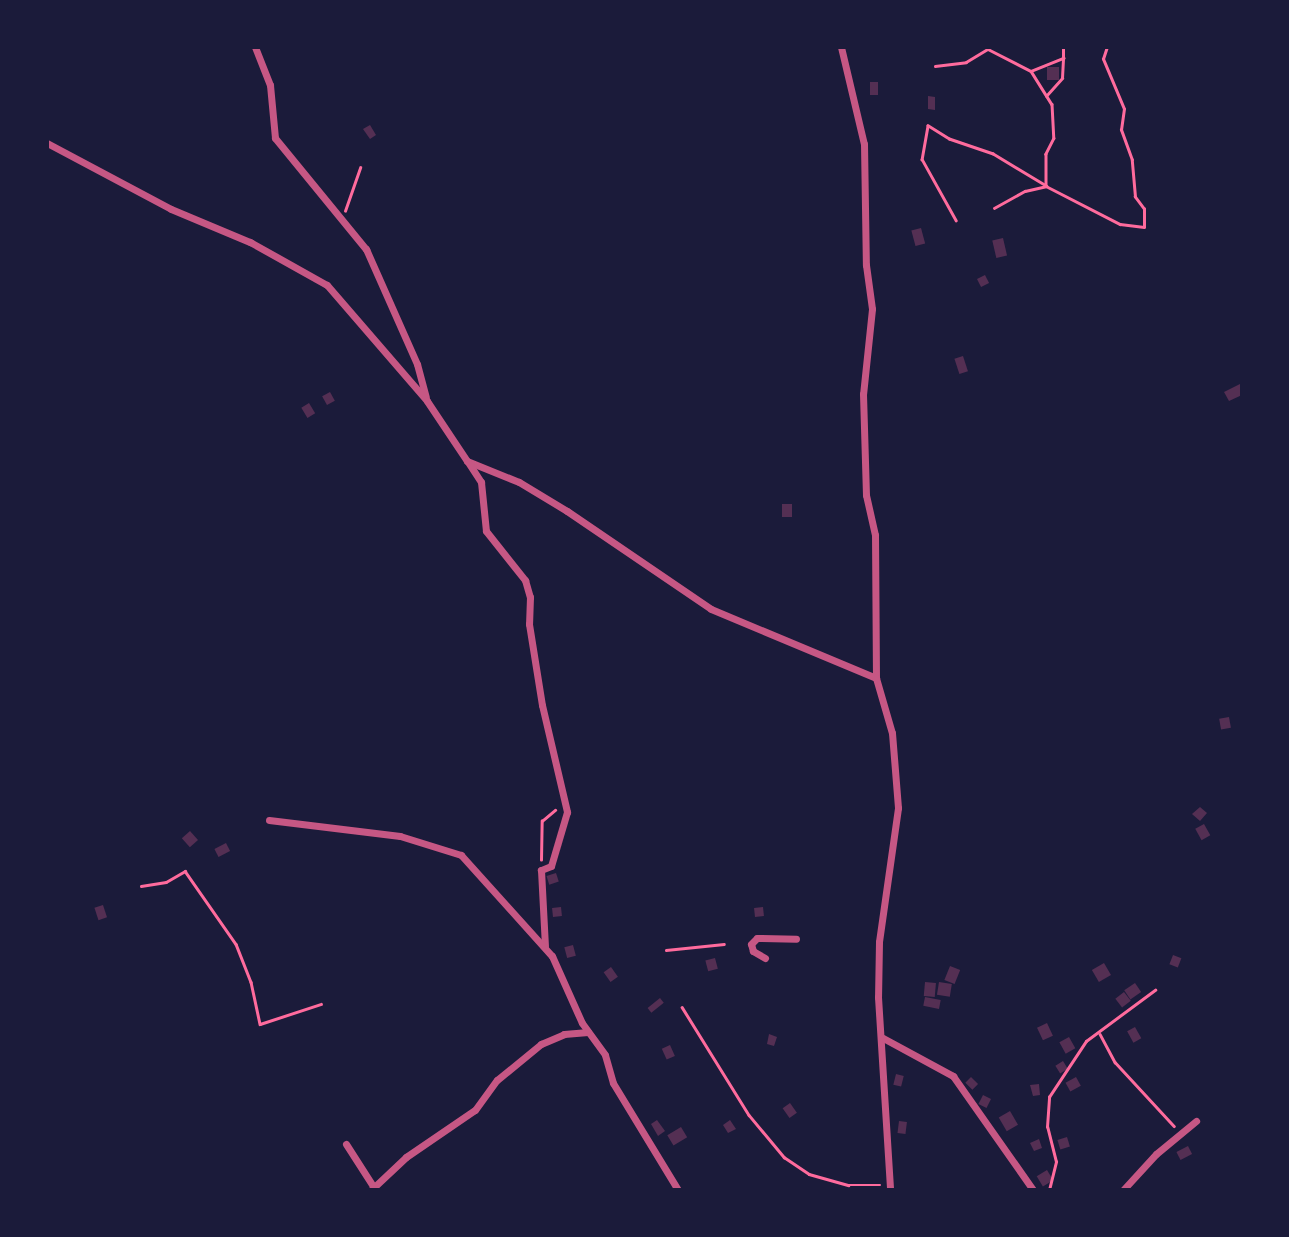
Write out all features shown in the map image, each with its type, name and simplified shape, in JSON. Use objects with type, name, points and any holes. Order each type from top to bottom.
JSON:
[{"type":"street","points":[[255,47],[271,85],[275,138],[366,248],[396,312],[427,401]]},
{"type":"street","points":[[841,47],[864,144],[866,265],[872,309],[864,407],[866,495],[875,536],[876,678],[892,733],[898,808],[879,942],[878,997],[883,1038],[890,1187]]},
{"type":"street","points":[[47,144],[171,209],[250,242],[327,285],[427,401],[481,482],[486,531],[525,580],[530,597],[529,624],[542,705],[567,811],[551,866],[541,870],[545,946],[582,1023],[605,1055],[613,1083],[678,1190]]},
{"type":"street","points":[[467,461],[519,482],[567,511],[711,609],[876,678]]},
{"type":"street","points":[[269,820],[400,836],[461,855],[532,939],[545,946]]},
{"type":"street","points":[[765,958],[753,951],[751,944],[757,938],[796,939]]},
{"type":"street","points":[[576,1033],[582,1023]]},
{"type":"street","points":[[346,1143],[372,1188],[422,1144],[475,1110],[497,1080],[541,1044],[588,1032]]},
{"type":"street","points":[[883,1038],[953,1076],[1032,1190]]},
{"type":"street","points":[[1124,1190],[1196,1121]]},
{"type":"path","points":[[1046,96],[1062,78],[1063,47]]},
{"type":"path","points":[[956,220],[922,159],[928,126],[999,157],[1046,187],[1120,224],[1144,227],[1144,209],[1135,197],[1132,160],[1121,130],[1124,109],[1103,59],[1107,47]]},
{"type":"path","points":[[935,66],[966,62],[988,50],[1031,71],[1046,96],[1055,129],[1046,154],[1046,187]]},
{"type":"path","points":[[1031,71],[1063,58]]},
{"type":"path","points":[[340,216],[349,206],[360,168]]},
{"type":"path","points":[[994,208],[1025,191],[1046,187]]},
{"type":"path","points":[[541,870],[541,821],[564,805]]},
{"type":"path","points":[[141,886],[166,882],[186,871],[236,944],[251,982],[260,1024],[321,1004]]},
{"type":"path","points":[[666,950],[724,944]]},
{"type":"path","points":[[1049,1190],[1056,1162],[1047,1127],[1049,1097],[1077,1050],[1156,990]]},
{"type":"path","points":[[682,1007],[749,1115],[784,1157],[809,1174],[848,1185],[890,1187]]},
{"type":"path","points":[[1099,1033],[1124,1073],[1160,1116],[1183,1131]]},
{"type":"building","points":[[1047,67],[1059,67],[1059,80],[1047,80]]},
{"type":"building","points":[[870,82],[878,82],[878,95],[870,95]]},
{"type":"building","points":[[928,96],[935,97],[935,110],[928,109]]},
{"type":"building","points":[[370,125],[376,135],[370,139],[363,129]]},
{"type":"building","points":[[921,228],[925,243],[915,246],[911,231]]},
{"type":"building","points":[[1003,238],[1007,256],[996,258],[992,240]]},
{"type":"building","points":[[985,275],[989,283],[981,287],[977,279]]},
{"type":"building","points":[[963,356],[968,371],[959,374],[954,359]]},
{"type":"building","points":[[1240,384],[1242,395],[1229,401],[1224,392]]},
{"type":"building","points":[[330,392],[335,401],[327,405],[322,396]]},
{"type":"building","points":[[309,403],[315,413],[307,418],[301,408]]},
{"type":"building","points":[[782,504],[792,504],[792,517],[782,517]]},
{"type":"building","points":[[1229,717],[1231,728],[1221,730],[1219,719]]},
{"type":"building","points":[[1200,807],[1207,813],[1200,821],[1192,814]]},
{"type":"building","points":[[1204,824],[1210,835],[1202,840],[1195,829]]},
{"type":"building","points":[[190,831],[198,840],[190,847],[182,838]]},
{"type":"building","points":[[226,843],[230,851],[219,857],[214,849]]},
{"type":"building","points":[[556,873],[559,882],[549,885],[546,876]]},
{"type":"building","points":[[103,905],[107,917],[98,920],[94,908]]},
{"type":"building","points":[[561,907],[562,916],[553,917],[552,908]]},
{"type":"building","points":[[763,907],[764,916],[755,917],[754,908]]},
{"type":"building","points":[[573,945],[576,956],[567,958],[564,947]]},
{"type":"building","points":[[1173,955],[1181,958],[1178,968],[1169,964]]},
{"type":"building","points":[[715,958],[718,969],[708,971],[705,961]]},
{"type":"building","points":[[1104,963],[1111,975],[1099,982],[1092,970]]},
{"type":"building","points":[[950,966],[960,970],[955,984],[944,980]]},
{"type":"building","points":[[611,967],[618,977],[611,982],[604,972]]},
{"type":"building","points":[[925,982],[936,983],[935,997],[924,996]]},
{"type":"building","points":[[939,982],[952,984],[950,997],[937,995]]},
{"type":"building","points":[[1135,983],[1141,992],[1130,999],[1124,990]]},
{"type":"building","points":[[1124,992],[1131,1001],[1122,1007],[1115,999]]},
{"type":"building","points":[[925,997],[941,1000],[939,1009],[923,1006]]},
{"type":"building","points":[[660,998],[664,1003],[651,1013],[648,1008]]},
{"type":"building","points":[[1047,1023],[1053,1036],[1043,1040],[1037,1028]]},
{"type":"building","points":[[1135,1027],[1141,1038],[1133,1043],[1127,1031]]},
{"type":"building","points":[[769,1034],[777,1037],[774,1046],[767,1044]]},
{"type":"building","points":[[1069,1037],[1075,1048],[1066,1054],[1059,1042]]},
{"type":"building","points":[[670,1045],[675,1056],[667,1060],[662,1049]]},
{"type":"building","points":[[1063,1061],[1068,1069],[1060,1073],[1055,1066]]},
{"type":"building","points":[[896,1074],[904,1076],[901,1087],[893,1085]]},
{"type":"building","points":[[971,1077],[978,1084],[972,1090],[965,1083]]},
{"type":"building","points":[[1076,1077],[1081,1086],[1070,1092],[1066,1083]]},
{"type":"building","points":[[1039,1084],[1040,1095],[1033,1096],[1030,1085]]},
{"type":"building","points":[[983,1095],[991,1099],[986,1108],[978,1104]]},
{"type":"building","points":[[790,1103],[797,1113],[790,1118],[783,1108]]},
{"type":"building","points":[[1010,1111],[1018,1125],[1007,1131],[999,1118]]},
{"type":"building","points":[[657,1120],[665,1131],[658,1136],[651,1124]]},
{"type":"building","points":[[730,1120],[736,1129],[728,1133],[723,1125]]},
{"type":"building","points":[[899,1121],[907,1122],[905,1134],[898,1133]]},
{"type":"building","points":[[681,1127],[687,1137],[673,1146],[667,1135]]},
{"type":"building","points":[[1067,1137],[1070,1147],[1060,1149],[1057,1140]]},
{"type":"building","points":[[1039,1139],[1042,1148],[1034,1151],[1030,1143]]},
{"type":"building","points":[[1188,1146],[1192,1154],[1181,1160],[1176,1152]]},
{"type":"building","points":[[1047,1170],[1053,1180],[1043,1186],[1037,1176]]}]
